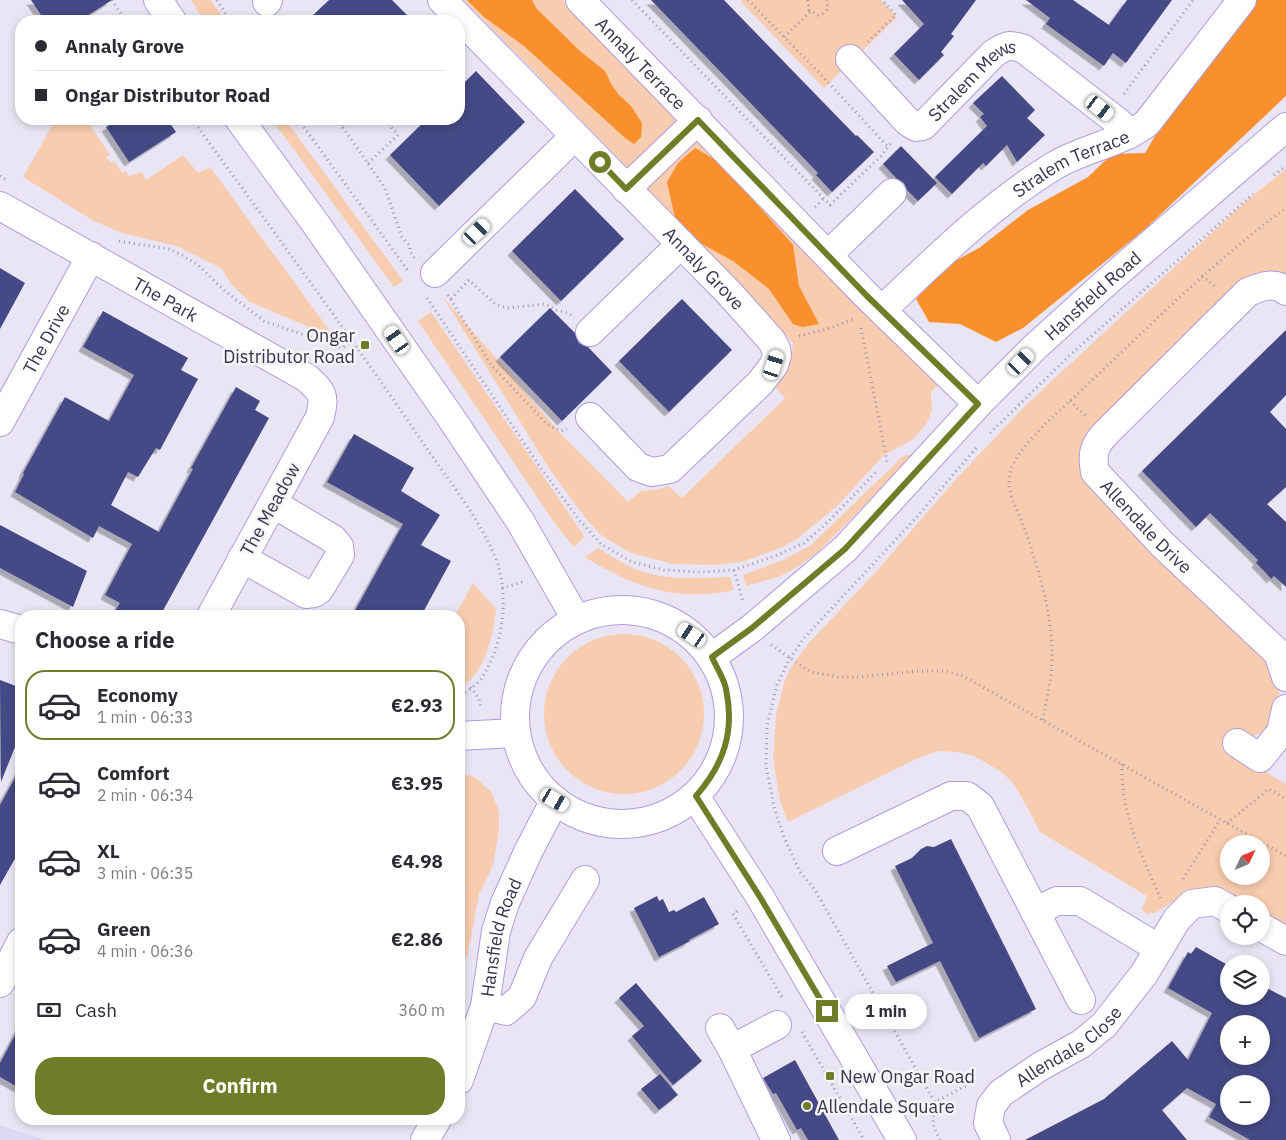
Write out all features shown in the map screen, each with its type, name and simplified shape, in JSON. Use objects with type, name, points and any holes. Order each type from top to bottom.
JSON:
[{"type":"street","points":[[158,0],[168,15]]},
{"type":"street","name":"Annaly Grove","points":[[442,0],[452,15]]},
{"type":"street","name":"Stralem Terrace","points":[[869,307],[956,241],[1008,198],[1055,166],[1138,130],[1153,115],[1242,0]]},
{"type":"street","name":"Annaly Terrace","points":[[590,4],[828,255],[869,307],[978,404]]},
{"type":"street","name":"Annaly Grove","points":[[465,32],[574,136],[729,293],[772,341]]},
{"type":"street","name":"Stralem Mews","points":[[850,59],[908,122],[916,127],[923,126],[993,54],[1004,46],[1012,45],[1024,49],[1130,134]]},
{"type":"street","points":[[626,189],[698,120]]},
{"type":"street","points":[[243,125],[319,228],[454,423],[520,522],[576,619]]},
{"type":"street","name":"Hansfield Road","points":[[712,657],[752,628],[845,549],[978,404],[1035,347],[1110,279],[1286,127]]},
{"type":"street","points":[[424,281],[574,136]]},
{"type":"street","points":[[828,255],[892,193]]},
{"type":"street","name":"The Park","points":[[4,194],[91,256],[307,378],[320,390],[324,400]]},
{"type":"street","points":[[590,332],[681,244]]},
{"type":"street","name":"The Drive","points":[[0,422],[91,256]]},
{"type":"street","name":"Allendale Drive","points":[[1286,291],[1282,287],[1264,285],[1248,292],[1096,443],[1093,459],[1095,472],[1162,544],[1278,653],[1286,677]]},
{"type":"street","points":[[590,417],[638,467],[652,472],[670,469],[760,383],[770,371],[778,355],[772,341]]},
{"type":"street","name":"The Meadow","points":[[214,610],[320,417],[324,400]]},
{"type":"street","points":[[242,558],[306,594],[319,590],[340,555],[339,546],[333,539],[274,504]]},
{"type":"street","points":[[620,609],[644,611],[672,621],[692,635],[712,657],[726,687],[730,723],[726,745],[718,765],[708,781],[696,796],[675,811],[651,820],[632,824],[612,824],[582,816],[555,800],[540,785],[529,768],[521,752],[516,734],[516,700],[522,679],[531,660],[548,638],[576,619],[598,612],[620,609]]},
{"type":"street","points":[[0,624],[15,628]]},
{"type":"street","points":[[1237,743],[1260,758],[1280,732],[1286,709]]},
{"type":"street","points":[[465,736],[516,734]]},
{"type":"street","points":[[696,796],[760,897],[898,1132]]},
{"type":"street","points":[[837,850],[951,796],[967,796],[980,806],[1081,1000]]},
{"type":"street","name":"Hansfield Road","points":[[465,1063],[485,1006],[496,931],[505,903],[528,852],[555,800]]},
{"type":"street","points":[[485,1006],[506,1011],[522,997],[538,958],[586,880]]},
{"type":"street","points":[[1036,912],[1057,901],[1080,901],[1158,948]]},
{"type":"street","name":"Allendale Close","points":[[996,1140],[988,1123],[991,1106],[1001,1093],[1041,1066],[1081,1044],[1104,1024],[1144,974],[1177,919],[1192,904],[1215,901],[1220,904]]},
{"type":"street","points":[[1270,932],[1286,941]]},
{"type":"street","points":[[0,983],[15,954]]},
{"type":"street","points":[[776,1140],[726,1038],[777,1025]]},
{"type":"street","points":[[425,1140],[434,1125]]},
{"type":"path","points":[[112,0],[122,15]]},
{"type":"path","points":[[216,0],[226,15]]},
{"type":"path","points":[[632,0],[830,205],[881,156],[908,122]]},
{"type":"path","points":[[748,0],[888,147]]},
{"type":"path","points":[[808,0],[810,12],[818,15],[828,7],[827,0]]},
{"type":"path","points":[[850,59],[896,15],[882,0]]},
{"type":"path","points":[[1122,98],[1193,0]]},
{"type":"path","points":[[784,37],[810,12]]},
{"type":"path","points":[[196,125],[352,341],[489,543],[500,572],[504,596],[502,624],[495,652],[481,679],[465,692]]},
{"type":"path","points":[[303,125],[424,281],[538,464],[580,521],[601,544],[632,562],[664,570],[699,572],[734,570],[775,556],[804,543],[830,521],[887,461]]},
{"type":"path","points":[[368,163],[398,135],[389,125]]},
{"type":"path","points":[[1267,181],[1286,166]]},
{"type":"path","points":[[0,176],[4,194]]},
{"type":"path","points":[[986,438],[1070,355],[1259,188]]},
{"type":"path","points":[[116,240],[182,254],[198,265],[225,291],[264,321],[342,348],[352,341]]},
{"type":"path","points":[[451,299],[469,280],[495,304],[506,308],[545,304],[568,313],[590,332]]},
{"type":"path","points":[[772,341],[831,328],[869,307],[887,461],[908,481]]},
{"type":"path","points":[[940,1140],[933,1125],[934,1101],[815,890],[800,872],[775,811],[766,766],[767,726],[777,684],[790,658],[805,637],[914,520],[979,445]]},
{"type":"path","points":[[790,658],[810,672],[840,677],[918,671],[945,671],[963,676],[1286,856]]},
{"type":"path","points":[[1122,764],[1121,787],[1132,831],[1164,908],[1177,919]]},
{"type":"path","points":[[1227,823],[1269,790],[1286,799]]},
{"type":"path","points":[[1180,884],[1220,820]]},
{"type":"path","points":[[898,1132],[934,1101],[973,1082],[1001,1093]]},
{"type":"shaded area","points":[[191,0],[211,0],[221,15],[200,15]]},
{"type":"shaded area","points":[[464,0],[563,0],[938,385],[931,392],[932,410],[927,423],[912,440],[884,455],[837,506],[797,539],[780,548],[745,561],[717,565],[673,564],[631,553],[602,536],[587,520],[550,470],[443,297],[562,435],[628,502],[641,491],[668,486],[682,498],[785,398],[771,383],[792,350],[793,343],[623,163]]},
{"type":"shaded area","points":[[467,0],[532,0],[536,8],[580,51],[605,71],[611,84],[631,106],[642,123],[641,137],[634,144],[624,137],[524,46],[484,17]]},
{"type":"shaded area","points":[[743,0],[881,0],[897,17],[824,88],[741,2]]},
{"type":"shaded area","points":[[1255,0],[1286,0],[1286,96],[1144,230],[1023,328],[996,342],[960,324],[929,322],[916,299],[942,268],[979,248],[1028,210],[1088,177],[1112,154],[1145,153],[1170,110]]},
{"type":"shaded area","points":[[53,125],[90,125],[110,155],[106,157],[111,163],[114,161],[122,173],[126,171],[128,176],[142,172],[146,180],[183,155],[198,173],[210,167],[332,334],[309,327],[250,302],[232,285],[221,268],[177,246],[122,233],[94,221],[23,177]]},
{"type":"shaded area","points":[[276,125],[289,125],[403,281],[394,287]]},
{"type":"shaded area","points":[[695,148],[721,163],[793,245],[799,286],[819,324],[802,327],[793,324],[769,289],[733,261],[700,243],[675,218],[667,182],[678,163]]},
{"type":"shaded area","points":[[1286,169],[1286,276],[1262,276],[1231,288],[1166,353],[1090,435],[1085,445],[1264,658],[1274,673],[1279,686],[1278,708],[1267,730],[1226,748],[1286,784],[1286,929],[1270,920],[1270,895],[1226,895],[1216,889],[1191,890],[1157,912],[1147,914],[1142,910],[1147,896],[1040,832],[1013,783],[1003,773],[974,756],[957,752],[939,751],[920,757],[788,822],[780,801],[773,759],[776,716],[784,683],[790,669],[808,644],[873,575],[958,477],[1027,404],[1246,201]]},
{"type":"shaded area","points":[[431,312],[585,537],[574,547],[556,525],[418,321]]},
{"type":"shaded area","points":[[913,454],[817,553],[781,576],[746,586],[743,575],[783,560],[811,545],[903,456]]},
{"type":"shaded area","points":[[598,548],[621,562],[646,573],[682,578],[730,577],[734,590],[711,594],[687,594],[671,593],[641,585],[585,557]]},
{"type":"shaded area","points":[[473,583],[496,609],[486,654],[475,674],[465,684],[465,610],[458,610]]},
{"type":"shaded area","points":[[624,634],[655,640],[675,652],[686,663],[698,683],[704,714],[698,745],[686,765],[675,776],[655,788],[624,794],[593,788],[573,776],[562,765],[550,745],[544,714],[550,683],[562,663],[573,652],[593,640]]},
{"type":"shaded area","points":[[465,775],[474,777],[491,791],[499,812],[499,831],[493,865],[479,894],[467,958],[465,957]]},
{"type":"shaded area","points":[[0,1125],[45,1140],[0,1140]]},
{"type":"building","points":[[31,0],[112,0],[88,15],[41,15]]},
{"type":"building","points":[[329,0],[392,0],[407,15],[313,15]]},
{"type":"building","points":[[651,0],[724,0],[856,136],[874,152],[832,192],[816,175],[818,173]]},
{"type":"building","points":[[902,0],[976,0],[951,34],[954,36],[941,52],[944,55],[919,80],[894,54],[924,24]]},
{"type":"building","points":[[1026,0],[1073,0],[1109,25],[1127,0],[1172,0],[1126,63],[1113,53],[1104,66],[1046,24],[1050,18]]},
{"type":"building","points":[[476,71],[525,122],[439,206],[390,155],[421,125],[465,125],[465,82]]},
{"type":"building","points":[[1002,76],[1035,110],[1027,118],[1045,135],[1017,162],[1007,145],[986,166],[983,163],[952,194],[935,177],[987,126],[980,117],[984,114],[973,103]]},
{"type":"building","points":[[109,125],[171,125],[176,132],[129,162],[106,127]]},
{"type":"building","points":[[901,146],[937,183],[918,201],[907,190],[904,183],[896,178],[883,164]]},
{"type":"building","points":[[575,189],[624,239],[561,301],[512,251]]},
{"type":"building","points":[[0,268],[25,283],[0,329]]},
{"type":"building","points":[[682,299],[732,350],[669,412],[619,361]]},
{"type":"building","points":[[550,308],[575,333],[579,343],[588,347],[612,372],[562,421],[500,357]]},
{"type":"building","points":[[103,311],[188,358],[181,370],[198,379],[160,450],[156,448],[138,477],[128,472],[111,505],[159,532],[193,469],[191,468],[236,387],[260,401],[255,410],[269,418],[163,610],[116,610],[120,603],[105,595],[132,544],[99,526],[93,538],[15,492],[23,473],[65,397],[109,421],[134,375],[83,347]]},
{"type":"building","points":[[1286,330],[1286,395],[1270,412],[1286,429],[1286,487],[1267,504],[1286,522],[1286,587],[1274,576],[1271,579],[1256,563],[1258,560],[1210,513],[1196,527],[1142,471]]},
{"type":"building","points":[[354,434],[414,468],[401,491],[440,515],[421,545],[451,561],[424,610],[355,610],[403,524],[327,482]]},
{"type":"building","points":[[0,525],[87,571],[73,607],[0,568]]},
{"type":"building","points":[[0,680],[15,686],[15,747],[1,782]]},
{"type":"building","points":[[15,778],[15,859],[0,885],[0,805]]},
{"type":"building","points":[[951,839],[1036,1009],[979,1038],[940,961],[896,982],[887,966],[933,943],[895,866],[912,858],[927,846],[934,847]]},
{"type":"building","points":[[657,896],[659,901],[663,899],[669,912],[674,910],[676,912],[704,897],[719,924],[659,957],[634,908]]},
{"type":"building","points":[[1196,947],[1220,961],[1220,1005],[1270,1005],[1270,990],[1286,998],[1286,1140],[1250,1140],[1223,1125],[1270,1125],[1270,1075],[1220,1075],[1220,1123],[1209,1117],[1216,1104],[1187,1088],[1162,1110],[1187,1140],[1025,1140],[1104,1099],[1172,1041],[1188,1060],[1212,1013],[1168,988],[1188,952],[1191,954]]},
{"type":"building","points":[[636,983],[702,1061],[673,1085],[632,1036],[644,1026],[619,998]]},
{"type":"building","points":[[15,1035],[15,1086],[0,1077],[0,1063]]},
{"type":"building","name":"Allendale Square","points":[[795,1060],[839,1140],[808,1140],[801,1128],[797,1130],[776,1093],[773,1094],[763,1078]]},
{"type":"building","points":[[660,1074],[678,1095],[659,1110],[641,1089]]},
{"type":"place","name":"Ongar Distributor Road","points":[[365,345]]},
{"type":"place","name":"New Ongar Road","points":[[830,1076]]},
{"type":"place","name":"Allendale Square","points":[[807,1106]]},
{"type":"route","points":[[600,162],[626,189],[698,120],[866,295],[978,404],[845,549],[752,628],[712,657],[726,687],[730,723],[726,745],[718,765],[696,796],[760,897],[827,1011]]}]
